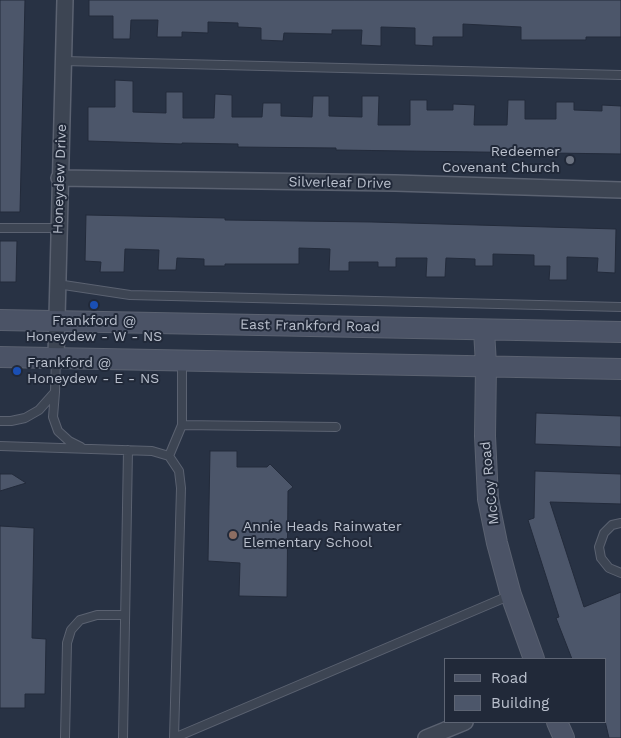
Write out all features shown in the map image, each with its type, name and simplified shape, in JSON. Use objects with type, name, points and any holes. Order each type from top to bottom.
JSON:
[{"type":"main road","name":"East Frankford Road","points":[[0,320],[621,332]]},
{"type":"main road","name":"McCoy Road","points":[[484,330],[486,365],[485,436],[488,499],[497,543],[511,594],[534,658]]},
{"type":"main road","points":[[0,357],[621,369]]},
{"type":"main road","points":[[557,723],[564,738]]},
{"type":"street","name":"Honeydew Drive","points":[[56,357],[64,0]]},
{"type":"street","name":"Silverleaf Drive","points":[[59,178],[385,183],[621,190]]},
{"type":"street","points":[[426,738],[463,723]]},
{"type":"lane","points":[[64,61],[621,75]]},
{"type":"lane","points":[[0,228],[58,228]]},
{"type":"lane","points":[[57,284],[130,295],[621,307]]},
{"type":"lane","points":[[56,357],[53,417],[58,431],[69,441],[86,449]]},
{"type":"lane","points":[[168,456],[182,425],[182,361]]},
{"type":"lane","points":[[0,421],[25,418],[39,410],[55,392]]},
{"type":"lane","points":[[182,425],[336,427]]},
{"type":"lane","points":[[0,446],[152,451],[168,456],[179,471],[181,488],[174,738],[511,594]]},
{"type":"lane","points":[[123,738],[128,450]]},
{"type":"lane","points":[[621,523],[612,525],[604,533],[599,548],[601,558],[609,568],[621,573]]},
{"type":"lane","points":[[65,738],[68,643],[71,630],[80,620],[97,615],[125,615]]},
{"type":"building","points":[[0,0],[25,0],[20,212],[0,212]]},
{"type":"building","points":[[89,0],[621,0],[621,37],[586,37],[586,40],[521,40],[521,27],[463,24],[463,37],[433,37],[433,46],[415,45],[415,28],[381,27],[381,46],[361,45],[362,30],[332,30],[332,34],[284,33],[283,41],[261,40],[261,28],[238,27],[238,23],[208,22],[208,33],[182,32],[182,37],[157,37],[158,20],[131,20],[130,39],[113,39],[113,16],[89,16]]},
{"type":"building","points":[[115,80],[133,81],[133,112],[166,113],[166,92],[183,92],[183,118],[214,118],[215,94],[232,95],[232,117],[262,117],[263,103],[281,103],[281,116],[312,117],[313,96],[329,96],[329,116],[362,117],[362,96],[379,96],[378,125],[410,125],[410,100],[427,100],[427,110],[453,110],[453,104],[475,105],[474,125],[507,125],[508,100],[525,100],[525,119],[556,119],[556,102],[574,102],[574,110],[602,111],[602,105],[621,106],[621,154],[336,150],[336,148],[238,147],[238,144],[88,141],[88,107],[115,107]]},
{"type":"building","points":[[86,215],[616,229],[615,273],[597,272],[598,258],[567,257],[567,280],[549,280],[550,266],[534,266],[534,255],[493,254],[493,266],[475,266],[475,259],[446,258],[445,277],[426,277],[427,258],[396,258],[396,267],[378,267],[378,262],[349,262],[349,271],[329,271],[330,249],[299,248],[299,264],[225,264],[225,266],[204,266],[204,259],[177,258],[176,270],[158,270],[159,250],[125,249],[124,272],[100,272],[101,262],[85,261]]},
{"type":"building","points":[[0,241],[17,241],[16,282],[0,282]]},
{"type":"building","points":[[536,413],[621,416],[621,447],[535,444]]},
{"type":"building","points":[[210,451],[237,451],[237,467],[267,467],[270,464],[293,487],[288,491],[287,597],[239,596],[240,563],[208,561]]},
{"type":"building","points":[[535,471],[621,474],[621,504],[550,502],[584,607],[621,592],[621,738],[609,738],[605,723],[606,658],[572,658],[556,618],[559,617],[528,520],[534,518]]},
{"type":"building","points":[[0,474],[12,474],[26,483],[0,491]]},
{"type":"building","points":[[0,526],[34,528],[32,638],[46,639],[45,694],[25,694],[25,708],[0,708]]},
{"type":"place","name":"Redeemer Covenant Church","points":[[570,160]]},
{"type":"place","name":"Frankford @ Honeydew - W - NS","points":[[94,305]]},
{"type":"place","name":"Frankford @ Honeydew - E - NS","points":[[17,371]]},
{"type":"place","name":"Annie Heads Rainwater Elementary School","points":[[233,535]]}]
